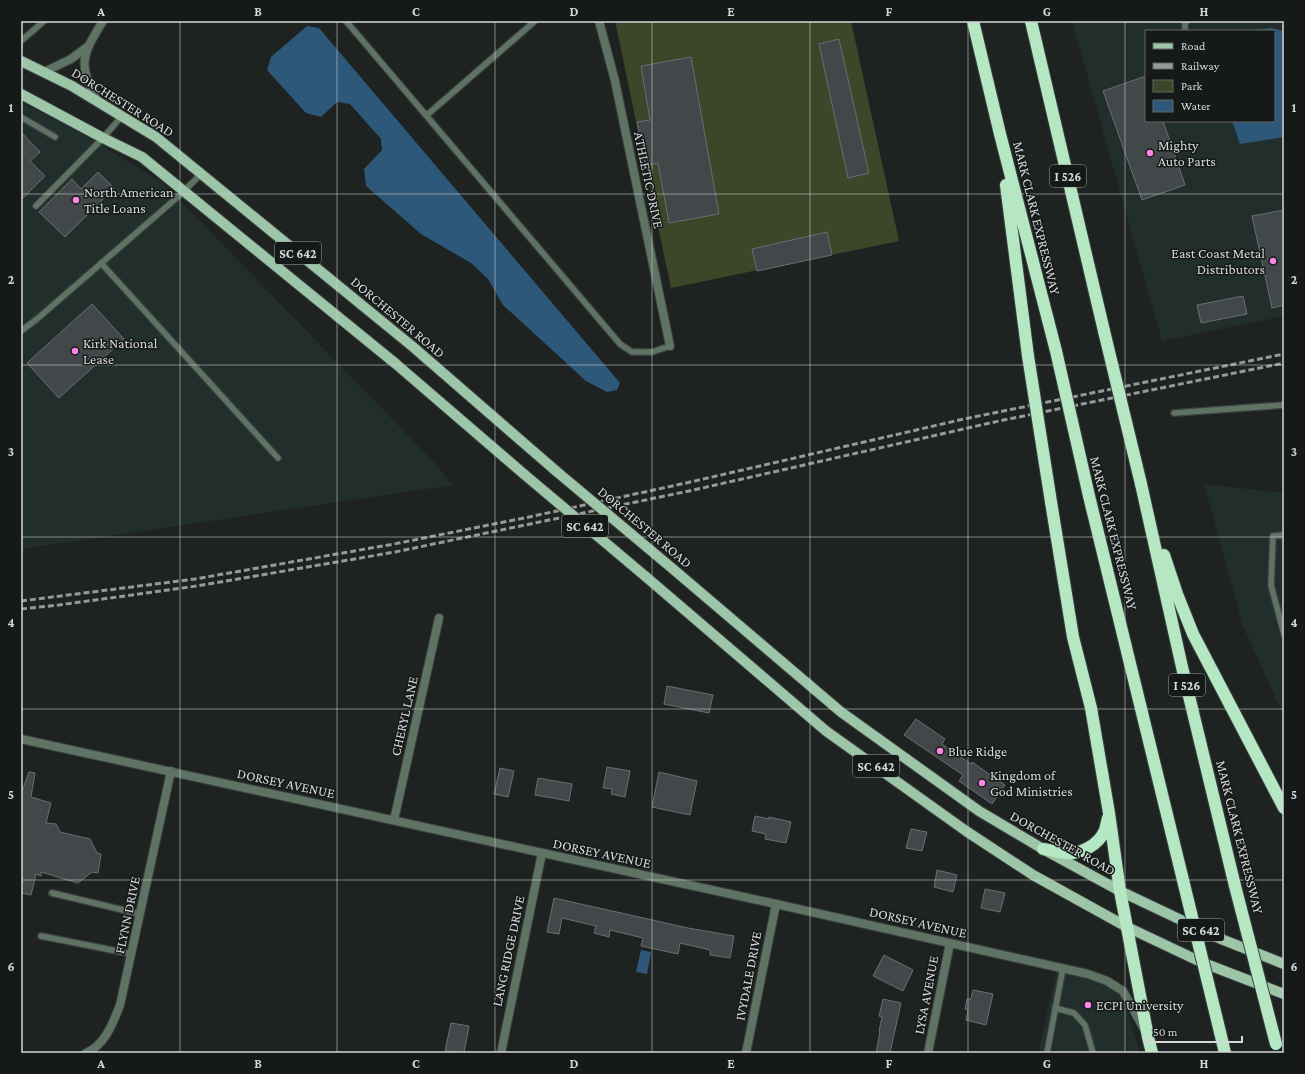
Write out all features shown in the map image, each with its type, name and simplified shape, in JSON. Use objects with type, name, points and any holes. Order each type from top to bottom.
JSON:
[{"type":"highway","name":"MARK CLARK EXPRESSWAY","points":[[973,21],[1000,134],[1056,351],[1089,496],[1225,1053]]},
{"type":"highway","name":"MARK CLARK EXPRESSWAY","points":[[1031,21],[1141,484],[1182,666],[1277,1048]]},
{"type":"highway","points":[[1000,134],[1028,356],[1073,637],[1091,708],[1109,813],[1120,891],[1152,1053]]},
{"type":"highway","points":[[1141,484],[1177,594],[1193,634],[1284,808]]},
{"type":"highway","points":[[1043,849],[1065,853],[1079,852],[1090,846],[1098,840],[1105,831],[1109,813]]},
{"type":"main road","name":"DORCHESTER ROAD","points":[[21,61],[72,86],[156,136],[412,346],[556,471],[841,712],[979,811],[1043,849],[1120,891],[1221,939],[1284,964]]},
{"type":"main road","name":"SC 642","points":[[21,94],[142,157],[396,364],[524,475],[826,731],[966,831],[1027,871],[1128,927],[1202,962],[1284,994]]},
{"type":"street","points":[[44,72],[71,59],[87,47],[103,21]]},
{"type":"street","name":"ATHLETIC DRIVE","points":[[599,21],[616,81],[670,346]]},
{"type":"street","points":[[87,47],[84,66],[89,86],[98,101]]},
{"type":"street","name":"CHERYL LANE","points":[[394,820],[439,618]]},
{"type":"street","name":"DORSEY AVENUE","points":[[21,739],[776,904],[1088,974],[1107,980],[1123,991],[1148,1037]]},
{"type":"street","name":"FLYNN DRIVE","points":[[86,1053],[92,1051],[109,1032],[120,1005],[172,771]]},
{"type":"street","name":"LANG RIDGE DRIVE","points":[[501,1053],[542,854]]},
{"type":"street","name":"IVYDALE DRIVE","points":[[746,1053],[776,904]]},
{"type":"street","name":"LYSA AVENUE","points":[[928,1053],[950,943]]},
{"type":"lane","points":[[21,41],[44,21]]},
{"type":"lane","points":[[346,21],[620,344],[632,352],[652,352],[670,346]]},
{"type":"lane","points":[[427,115],[535,21]]},
{"type":"lane","points":[[36,206],[103,138],[122,116]]},
{"type":"lane","points":[[21,117],[55,137]]},
{"type":"lane","points":[[21,331],[37,319],[184,191],[201,174]]},
{"type":"lane","points":[[101,263],[278,458]]},
{"type":"lane","points":[[1174,413],[1284,406]]},
{"type":"lane","points":[[1284,535],[1273,536],[1271,585],[1284,634]]},
{"type":"lane","points":[[52,893],[140,914]]},
{"type":"lane","points":[[42,936],[132,954]]},
{"type":"lane","points":[[1047,1053],[1063,968]]},
{"type":"lane","points":[[1056,1008],[1074,1013],[1085,1025],[1092,1053]]},
{"type":"shaded area","points":[[1072,21],[1284,21],[1284,316],[1162,341]]},
{"type":"shaded area","points":[[21,102],[72,127],[163,183],[432,460],[453,485],[21,549]]},
{"type":"shaded area","points":[[1204,484],[1284,493],[1284,717],[1243,626]]},
{"type":"shaded area","name":"ECPI University","points":[[1057,967],[1107,981],[1127,998],[1128,1012],[1140,1053],[1038,1053]]},
{"type":"green space","points":[[615,21],[851,21],[899,241],[671,288]]},
{"type":"water","points":[[307,26],[319,28],[620,383],[617,390],[607,392],[586,381],[503,305],[488,279],[471,263],[421,234],[366,186],[364,169],[382,150],[381,139],[350,104],[337,102],[321,117],[306,113],[267,70],[271,57]]},
{"type":"water","points":[[1271,28],[1284,31],[1284,137],[1240,144],[1232,122],[1275,122],[1275,30],[1254,30]]},
{"type":"water","points":[[641,950],[651,952],[647,974],[636,972]]},
{"type":"building","points":[[839,39],[869,173],[848,178],[819,44]]},
{"type":"building","points":[[691,57],[719,214],[669,223],[658,163],[645,166],[637,122],[650,120],[641,66]]},
{"type":"building","name":"Mighty Auto Parts","points":[[1145,76],[1145,122],[1163,122],[1185,185],[1142,200],[1103,91]]},
{"type":"building","points":[[21,132],[40,152],[30,161],[45,176],[21,200]]},
{"type":"building","name":"North American Title Loans","points":[[98,172],[114,188],[65,237],[39,212],[72,179],[81,189]]},
{"type":"building","name":"East Coast Metal Distributors","points":[[1284,210],[1284,305],[1272,308],[1252,216]]},
{"type":"building","points":[[827,232],[832,255],[757,271],[752,249]]},
{"type":"building","points":[[1243,296],[1247,314],[1201,323],[1197,305]]},
{"type":"building","name":"Kirk National Lease","points":[[92,304],[124,339],[59,398],[27,363]]},
{"type":"building","points":[[667,686],[713,695],[709,713],[664,704]]},
{"type":"building","points":[[916,719],[945,739],[942,744],[971,764],[972,762],[1005,785],[992,804],[959,781],[963,775],[904,735]]},
{"type":"building","points":[[607,767],[630,771],[625,797],[611,794],[612,789],[603,788]]},
{"type":"building","points":[[500,768],[514,771],[508,797],[494,794]]},
{"type":"building","points":[[29,772],[35,773],[31,797],[51,803],[46,823],[56,824],[60,832],[90,839],[97,853],[101,854],[98,873],[92,872],[78,883],[41,872],[41,876],[36,874],[31,895],[21,893],[21,794]]},
{"type":"building","points":[[659,772],[697,781],[690,815],[652,807]]},
{"type":"building","points":[[538,778],[572,784],[569,801],[535,795]]},
{"type":"building","points":[[755,816],[769,819],[769,817],[791,822],[786,843],[765,839],[766,834],[752,831]]},
{"type":"building","points":[[911,829],[927,832],[922,851],[906,848]]},
{"type":"building","points":[[937,870],[957,875],[953,892],[934,887]]},
{"type":"building","points":[[985,889],[1005,893],[1000,912],[981,908]]},
{"type":"building","points":[[554,898],[688,928],[734,936],[730,958],[710,955],[710,950],[680,943],[678,954],[641,946],[643,938],[610,930],[609,937],[594,933],[596,926],[562,918],[559,934],[547,932]]},
{"type":"building","points":[[884,955],[913,970],[903,991],[873,976]]},
{"type":"building","points":[[973,990],[993,994],[986,1025],[966,1020],[968,1010],[965,1009],[967,999],[971,999]]},
{"type":"building","points":[[883,999],[901,1003],[890,1053],[876,1053],[882,1017],[879,1016]]},
{"type":"building","points":[[451,1023],[469,1026],[464,1053],[445,1051]]},
{"type":"railway","points":[[21,601],[195,579],[394,544],[686,483],[964,419],[1284,354]]},
{"type":"railway","points":[[21,609],[197,586],[395,552],[689,491],[999,421],[1284,363]]},
{"type":"place","name":"Mighty Auto Parts","points":[[1150,153]]},
{"type":"place","name":"North American Title Loans","points":[[76,200]]},
{"type":"place","name":"East Coast Metal Distributors","points":[[1273,261]]},
{"type":"place","name":"Kirk National Lease","points":[[75,351]]},
{"type":"place","name":"Blue Ridge","points":[[940,751]]},
{"type":"place","name":"Kingdom of God Ministries","points":[[982,783]]},
{"type":"place","name":"ECPI University","points":[[1088,1005]]}]
